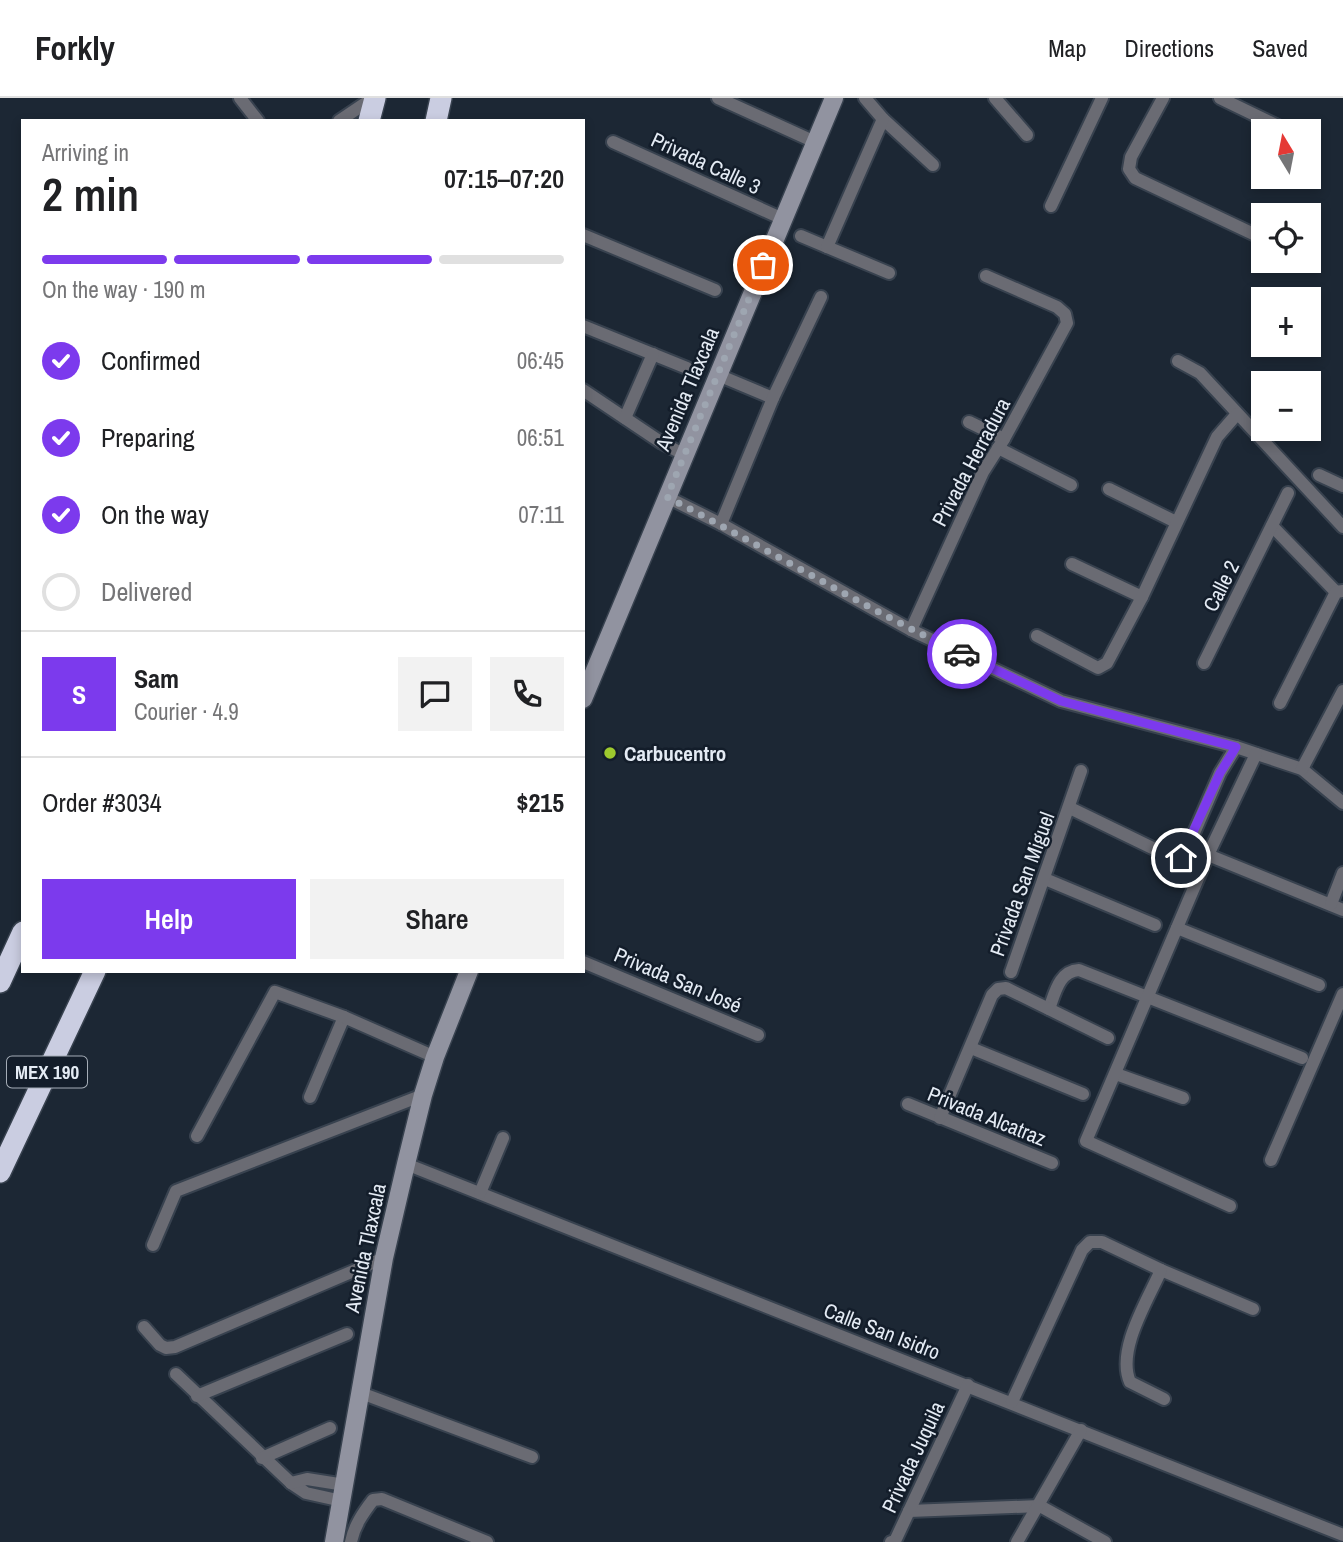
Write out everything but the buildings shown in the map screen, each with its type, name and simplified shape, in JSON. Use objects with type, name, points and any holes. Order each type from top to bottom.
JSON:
[{"type":"highway","points":[[369,119],[374,98]]},
{"type":"highway","points":[[436,119],[441,98]]},
{"type":"highway","points":[[0,982],[21,936]]},
{"type":"highway","name":"MEX 190","points":[[0,1172],[94,973]]},
{"type":"street","points":[[240,98],[256,119]]},
{"type":"street","points":[[342,119],[374,98]]},
{"type":"street","points":[[718,98],[815,142]]},
{"type":"street","name":"Avenida Tlaxcala","points":[[585,694],[685,454],[726,378],[783,219],[834,98]]},
{"type":"street","points":[[865,98],[883,119],[933,165]]},
{"type":"street","points":[[1051,206],[1102,98]]},
{"type":"street","points":[[1163,98],[1131,157],[1129,169],[1135,178],[1251,233]]},
{"type":"street","points":[[1220,98],[1263,119]]},
{"type":"street","points":[[1001,101],[1027,135]]},
{"type":"street","points":[[827,247],[883,119]]},
{"type":"street","name":"Privada Calle 3","points":[[613,142],[783,219]]},
{"type":"street","points":[[585,236],[715,290]]},
{"type":"street","points":[[801,236],[889,273]]},
{"type":"street","name":"Privada Herradura","points":[[911,630],[983,472],[1067,323],[1065,314],[1057,307],[986,276]]},
{"type":"street","points":[[721,524],[773,398],[821,297]]},
{"type":"street","points":[[585,327],[687,368]]},
{"type":"street","points":[[625,418],[653,354]]},
{"type":"street","points":[[1178,361],[1200,373],[1343,527]]},
{"type":"street","points":[[726,378],[773,398]]},
{"type":"street","points":[[585,391],[662,443],[685,454]]},
{"type":"street","points":[[1037,636],[1098,668],[1107,663],[1142,597],[1217,437],[1237,414]]},
{"type":"street","points":[[969,422],[1071,485]]},
{"type":"street","points":[[1319,475],[1343,486]]},
{"type":"street","points":[[1109,489],[1176,522]]},
{"type":"street","name":"Calle 2","points":[[1204,663],[1289,494]]},
{"type":"street","points":[[667,497],[721,524],[911,630],[1061,701],[1236,747],[1302,769],[1343,803]]},
{"type":"street","points":[[1272,526],[1340,592],[1280,703]]},
{"type":"street","points":[[1072,564],[1142,597]]},
{"type":"street","points":[[1302,769],[1343,691]]},
{"type":"street","name":"Privada San Miguel","points":[[1070,808],[1171,857],[1181,858],[1220,773],[1236,747]]},
{"type":"street","points":[[1230,1206],[1086,1141],[1208,855],[1256,754]]},
{"type":"street","name":"Privada San Miguel","points":[[1011,972],[1082,771]]},
{"type":"street","points":[[1208,855],[1337,907],[1343,873]]},
{"type":"street","points":[[1045,879],[1155,925]]},
{"type":"street","points":[[1177,928],[1319,985]]},
{"type":"street","name":"Privada San José","points":[[585,963],[758,1035]]},
{"type":"street","points":[[1108,1038],[1049,1009],[1062,977],[1070,971],[1079,970],[1302,1058]]},
{"type":"street","name":"Avenida Tlaxcala","points":[[345,1523],[377,1261],[406,1164],[417,1097],[428,1054],[468,973]]},
{"type":"street","name":"Privada San Miguel","points":[[940,1118],[992,995],[998,989],[1006,988],[1049,1009]]},
{"type":"street","points":[[197,1136],[275,992],[344,1017],[428,1054]]},
{"type":"street","points":[[1271,1160],[1343,994]]},
{"type":"street","points":[[310,1097],[344,1017]]},
{"type":"street","points":[[971,1048],[1083,1094]]},
{"type":"street","points":[[1116,1074],[1183,1098]]},
{"type":"street","points":[[153,1245],[176,1191],[417,1097]]},
{"type":"street","name":"Privada Alcatraz","points":[[908,1104],[1052,1163]]},
{"type":"street","points":[[480,1193],[503,1138]]},
{"type":"street","name":"Calle San Isidro","points":[[406,1164],[1343,1535]]},
{"type":"street","points":[[1012,1402],[1082,1250],[1090,1242],[1102,1242],[1253,1309]]},
{"type":"street","points":[[144,1327],[160,1345],[166,1348],[175,1347],[377,1261]]},
{"type":"street","points":[[1161,1270],[1130,1340],[1125,1371],[1130,1382],[1164,1399]]},
{"type":"street","points":[[197,1396],[347,1334]]},
{"type":"street","points":[[176,1374],[262,1458],[345,1523],[373,1500],[382,1499],[487,1542]]},
{"type":"street","name":"Privada Juquila","points":[[891,1542],[895,1541],[968,1385]]},
{"type":"street","points":[[361,1393],[532,1457]]},
{"type":"street","points":[[262,1458],[330,1428]]},
{"type":"street","points":[[1017,1542],[1040,1506],[1081,1430]]},
{"type":"street","points":[[909,1511],[1040,1506],[1105,1542]]},
{"type":"way so far","points":[[763,265],[667,497],[721,524],[911,630],[962,654]]},
{"type":"place","name":"Carbucentro","points":[[610,753]]},
{"type":"route","points":[[962,654],[1061,701],[1236,747],[1220,773],[1181,858]]}]
